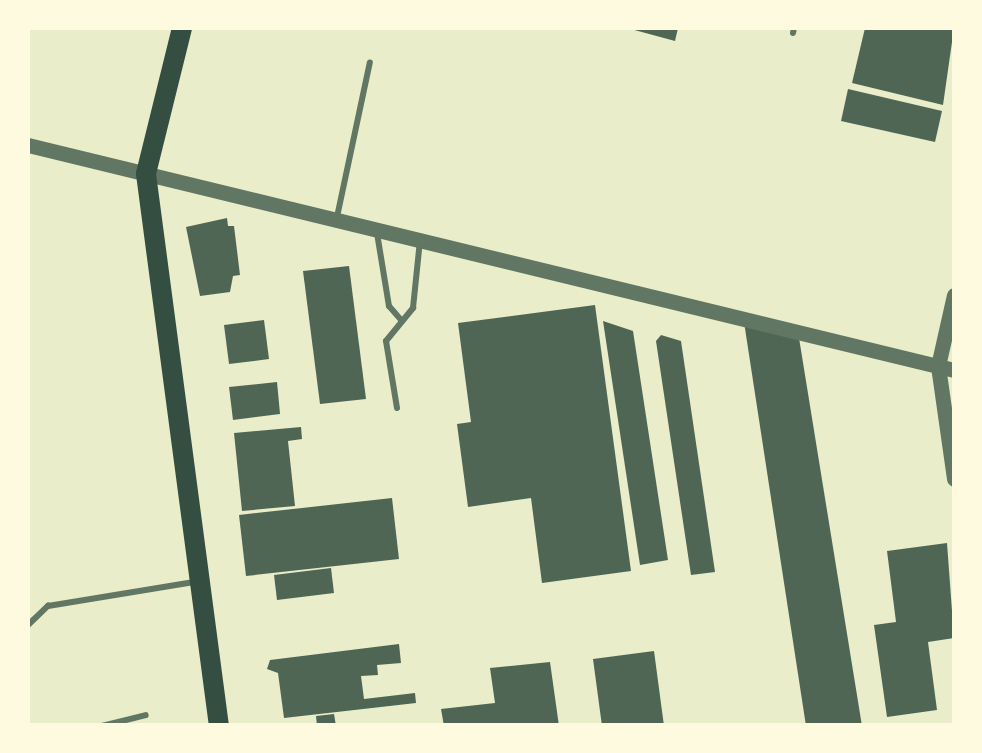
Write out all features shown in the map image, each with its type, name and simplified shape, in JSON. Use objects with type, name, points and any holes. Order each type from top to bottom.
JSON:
[{"type":"main road","points":[[182,28],[146,174],[219,726]]},
{"type":"street","points":[[28,145],[954,370]]},
{"type":"street","points":[[954,295],[938,366],[954,478]]},
{"type":"lane","points":[[337,220],[370,62]]},
{"type":"lane","points":[[376,229],[386,296],[402,321]]},
{"type":"lane","points":[[396,408],[386,341],[413,308],[420,240]]},
{"type":"lane","points":[[28,626],[48,606],[200,581]]},
{"type":"lane","points":[[102,726],[146,716]]},
{"type":"building","points":[[627,28],[678,28],[675,41]]},
{"type":"building","points":[[865,28],[954,28],[943,105],[852,83]]},
{"type":"building","points":[[848,89],[942,111],[935,142],[841,121]]},
{"type":"building","points":[[227,218],[228,226],[234,226],[240,275],[233,276],[230,292],[200,296],[186,227]]},
{"type":"building","points":[[349,266],[366,399],[320,404],[303,271]]},
{"type":"building","points":[[595,305],[631,571],[542,583],[531,498],[468,507],[457,424],[471,422],[458,323]]},
{"type":"building","points":[[264,320],[269,359],[229,364],[224,325]]},
{"type":"building","points":[[603,321],[633,331],[668,560],[640,565]]},
{"type":"building","points":[[744,322],[799,338],[862,726],[806,726]]},
{"type":"building","points":[[661,335],[681,341],[715,572],[691,575],[656,341]]},
{"type":"building","points":[[277,382],[280,414],[233,420],[229,387]]},
{"type":"building","points":[[301,427],[302,439],[288,441],[295,506],[242,511],[234,433]]},
{"type":"building","points":[[392,498],[399,559],[246,576],[239,515]]},
{"type":"building","points":[[947,543],[954,638],[928,642],[937,710],[887,717],[874,625],[896,622],[887,551]]},
{"type":"building","points":[[331,568],[334,593],[277,600],[274,575]]},
{"type":"building","points":[[399,644],[401,663],[377,665],[378,675],[361,676],[364,699],[415,693],[416,703],[284,718],[278,673],[267,669],[270,660]]},
{"type":"building","points":[[654,651],[664,726],[602,726],[593,659]]},
{"type":"building","points":[[550,662],[559,726],[444,726],[441,709],[495,703],[490,668]]},
{"type":"building","points":[[334,714],[336,726],[317,726],[316,716]]}]
